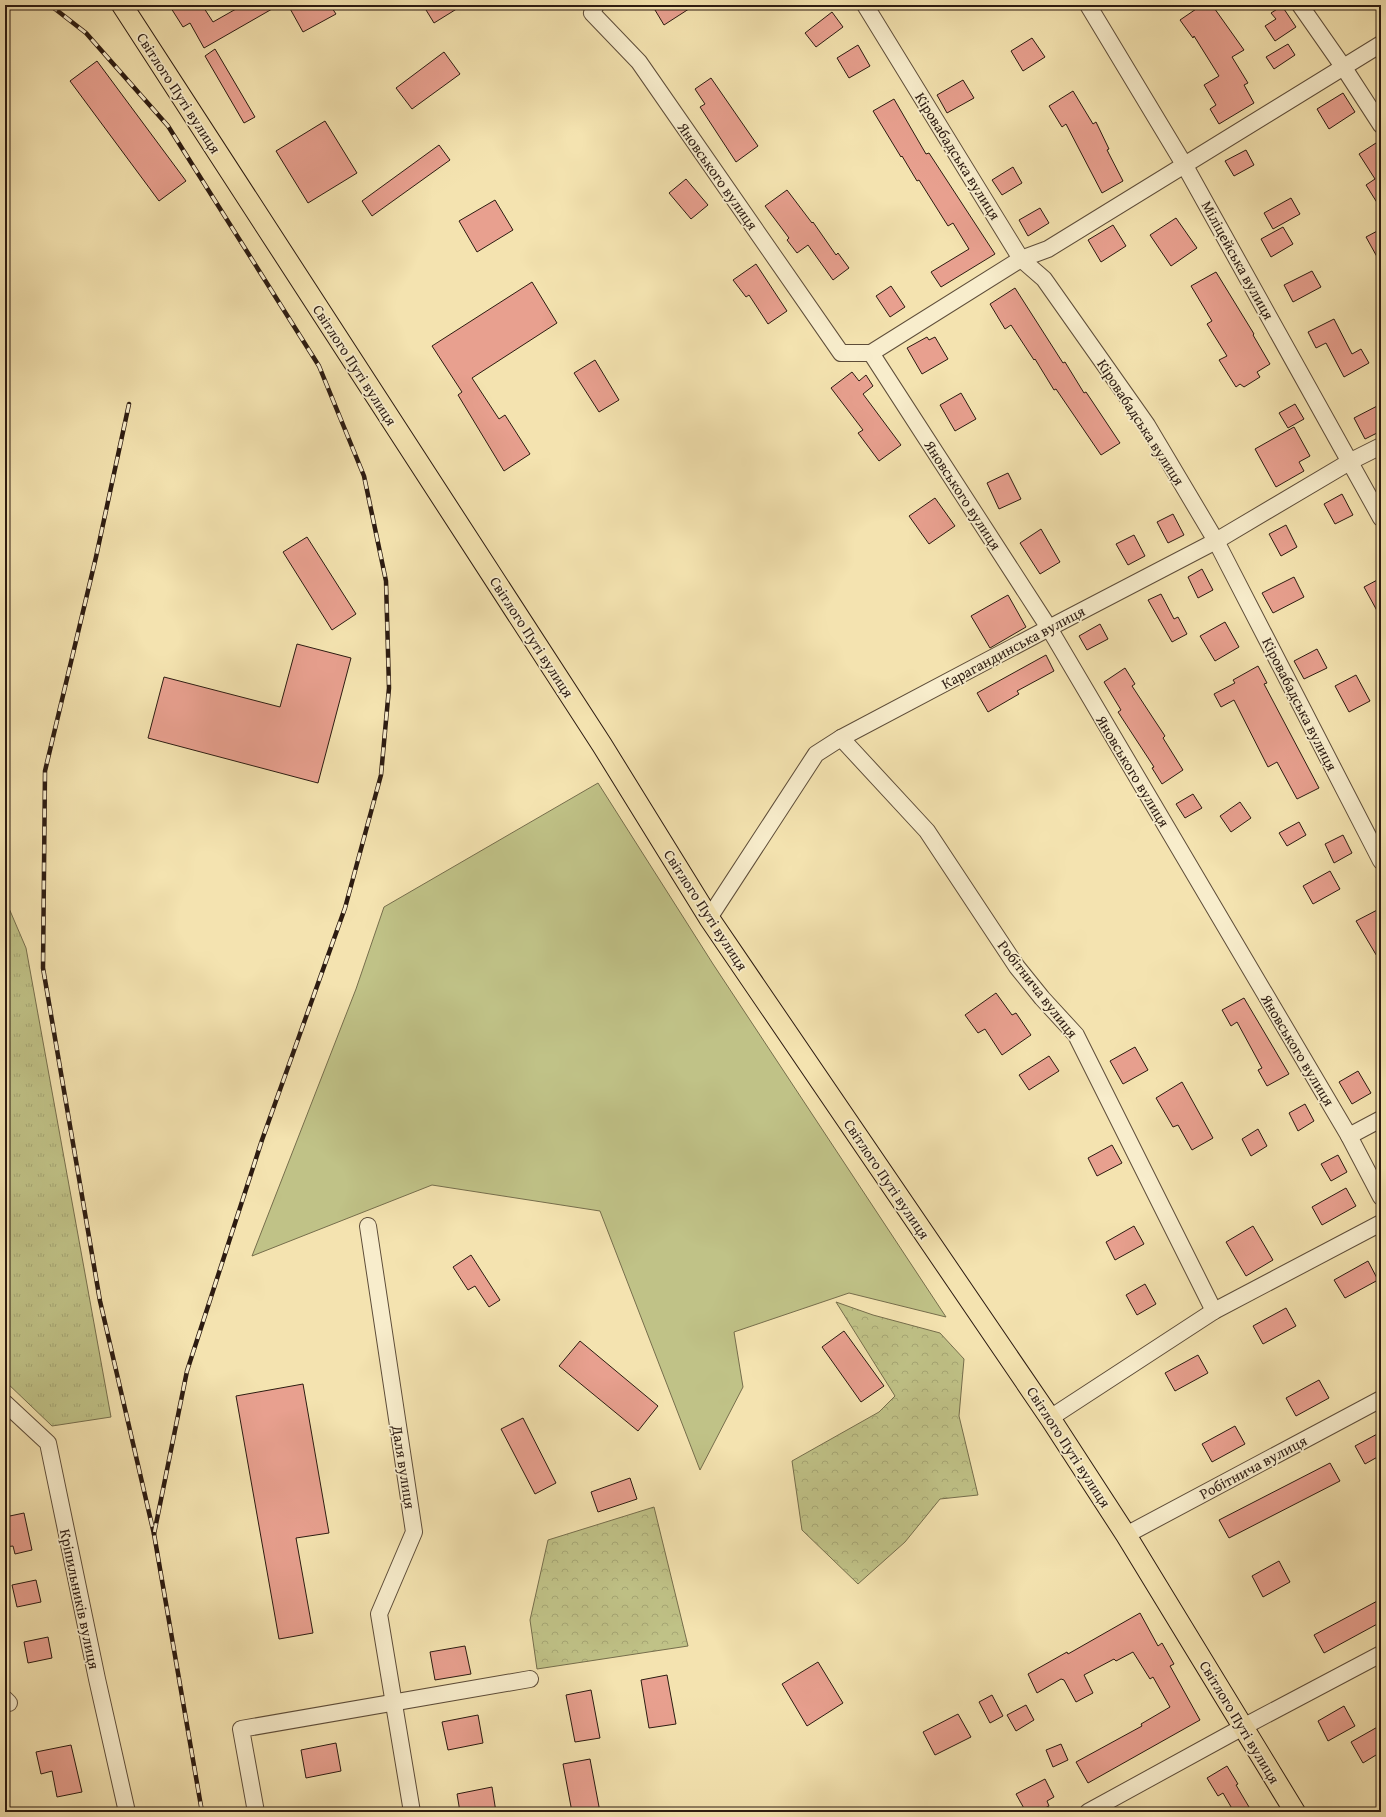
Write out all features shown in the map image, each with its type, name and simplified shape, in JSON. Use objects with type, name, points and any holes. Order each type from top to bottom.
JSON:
[{"type":"main road","name":"Світлого Путі вулиця","points":[[122,5],[602,745],[709,918],[1050,1418],[1126,1536],[1295,1812]]},
{"type":"street","name":"Яновського вулиця","points":[[596,5],[592,13],[639,62],[840,353],[871,353],[1049,628],[1349,1136],[1381,1197]]},
{"type":"street","name":"Кіровабадська вулиця","points":[[865,5],[1021,259],[1044,278],[1147,425],[1216,541],[1381,861]]},
{"type":"street","name":"Міліцейська вулиця","points":[[1088,5],[1185,166],[1351,461],[1381,518]]},
{"type":"street","points":[[1300,5],[1344,68],[1381,125]]},
{"type":"street","points":[[871,353],[1021,259],[1048,250],[1381,44]]},
{"type":"street","name":"Карагандинська вулиця","points":[[709,918],[816,754],[841,738],[1216,541],[1351,461],[1381,446]]},
{"type":"street","name":"Робітнича вулиця","points":[[841,738],[927,831],[1017,967],[1042,998],[1076,1035],[1214,1311]]},
{"type":"street","points":[[1349,1136],[1381,1119]]},
{"type":"street","points":[[1050,1418],[1214,1311],[1381,1223]]},
{"type":"street","name":"Даля вулиця","points":[[368,1226],[414,1532],[379,1614],[392,1702],[412,1812]]},
{"type":"street","name":"Робітнича вулиця","points":[[1126,1536],[1381,1398]]},
{"type":"street","name":"Кріпильників вулиця","points":[[5,1402],[48,1443],[97,1679],[127,1812]]},
{"type":"street","points":[[1088,1812],[1243,1727],[1381,1654]]},
{"type":"street","points":[[256,1812],[241,1728],[530,1679]]},
{"type":"green space","points":[[598,783],[713,964],[946,1317],[849,1293],[734,1332],[743,1387],[700,1470],[600,1211],[432,1185],[252,1256],[356,989],[384,907]]},
{"type":"green space","points":[[5,899],[26,948],[111,1417],[52,1426],[5,1381]]},
{"type":"green space","points":[[836,1302],[873,1315],[940,1333],[964,1359],[959,1416],[978,1495],[940,1499],[905,1542],[858,1584],[802,1530],[792,1461],[879,1412],[895,1396]]},
{"type":"green space","points":[[654,1507],[688,1646],[537,1669],[530,1620],[548,1540]]},
{"type":"building","points":[[169,5],[202,5],[213,22],[243,5],[279,5],[204,48],[190,23],[183,27]]},
{"type":"building","points":[[288,5],[330,5],[336,14],[303,32]]},
{"type":"building","points":[[423,5],[463,5],[434,23]]},
{"type":"building","points":[[663,5],[695,5],[664,25],[655,10]]},
{"type":"building","points":[[1202,5],[1212,5],[1244,50],[1232,57],[1248,83],[1244,85],[1254,103],[1219,124],[1210,109],[1216,105],[1204,85],[1219,76],[1194,36],[1193,38],[1180,20]]},
{"type":"building","points":[[1282,6],[1296,27],[1275,41],[1265,26],[1276,19],[1271,13]]},
{"type":"building","points":[[832,12],[843,27],[816,47],[805,33]]},
{"type":"building","points":[[1032,38],[1045,57],[1023,71],[1011,51]]},
{"type":"building","points":[[1288,44],[1295,55],[1274,69],[1266,57]]},
{"type":"building","points":[[858,45],[870,66],[849,78],[837,58]]},
{"type":"building","points":[[215,49],[255,117],[244,123],[205,56]]},
{"type":"building","points":[[444,52],[460,74],[412,109],[396,88]]},
{"type":"building","points":[[97,61],[186,181],[159,201],[70,81]]},
{"type":"building","points":[[711,78],[758,146],[736,162],[700,107],[705,104],[695,89]]},
{"type":"building","points":[[963,80],[974,98],[947,113],[937,95]]},
{"type":"building","points":[[1073,91],[1093,124],[1096,122],[1109,149],[1107,150],[1123,181],[1102,193],[1066,124],[1062,127],[1049,106]]},
{"type":"building","points":[[1343,93],[1355,112],[1329,129],[1317,109]]},
{"type":"building","points":[[894,99],[926,154],[929,153],[995,254],[941,287],[931,272],[969,249],[953,223],[948,226],[919,180],[917,181],[902,156],[901,157],[873,111]]},
{"type":"building","points":[[325,121],[357,173],[308,203],[276,151]]},
{"type":"building","points":[[1376,143],[1381,151],[1381,209],[1366,185],[1375,179],[1359,154]]},
{"type":"building","points":[[439,145],[450,160],[372,216],[362,201]]},
{"type":"building","points":[[1246,150],[1254,165],[1234,176],[1225,161]]},
{"type":"building","points":[[1013,167],[1022,183],[1002,195],[992,180]]},
{"type":"building","points":[[686,179],[708,205],[691,219],[669,193]]},
{"type":"building","points":[[787,190],[812,223],[813,222],[836,255],[838,253],[849,268],[833,280],[808,245],[797,253],[787,240],[789,238],[765,206]]},
{"type":"building","points":[[1291,198],[1300,214],[1273,229],[1264,213]]},
{"type":"building","points":[[495,200],[513,230],[477,252],[459,221]]},
{"type":"building","points":[[1040,208],[1049,223],[1028,236],[1019,220]]},
{"type":"building","points":[[1176,218],[1197,248],[1171,266],[1150,235]]},
{"type":"building","points":[[1113,225],[1126,246],[1101,262],[1088,240]]},
{"type":"building","points":[[1283,227],[1293,244],[1271,257],[1261,239]]},
{"type":"building","points":[[1381,229],[1381,264],[1366,237]]},
{"type":"building","points":[[756,264],[787,311],[768,324],[749,295],[746,297],[733,280]]},
{"type":"building","points":[[1312,271],[1321,287],[1293,302],[1284,285]]},
{"type":"building","points":[[1216,272],[1254,334],[1253,335],[1270,364],[1257,372],[1260,377],[1244,387],[1240,384],[1236,387],[1219,360],[1227,356],[1207,324],[1212,321],[1191,286]]},
{"type":"building","points":[[532,282],[557,323],[472,378],[499,419],[505,415],[530,454],[504,471],[458,395],[462,392],[432,346]]},
{"type":"building","points":[[891,286],[905,307],[890,317],[876,296]]},
{"type":"building","points":[[1015,288],[1063,363],[1065,362],[1084,393],[1086,392],[1120,443],[1101,455],[1056,389],[1054,390],[1035,359],[1034,360],[1011,325],[1005,329],[990,304]]},
{"type":"building","points":[[1334,319],[1352,354],[1361,349],[1369,363],[1344,377],[1326,343],[1316,348],[1308,332]]},
{"type":"building","points":[[927,337],[929,340],[935,337],[948,359],[922,374],[907,348]]},
{"type":"building","points":[[595,360],[619,400],[599,412],[574,373]]},
{"type":"building","points":[[852,372],[859,381],[866,375],[873,386],[863,394],[901,445],[879,461],[858,433],[863,430],[831,388]]},
{"type":"building","points":[[961,393],[976,419],[955,431],[940,405]]},
{"type":"building","points":[[1295,404],[1304,419],[1288,428],[1279,413]]},
{"type":"building","points":[[1381,404],[1381,431],[1365,439],[1354,418]]},
{"type":"building","points":[[1294,427],[1310,456],[1299,462],[1304,471],[1276,487],[1255,449]]},
{"type":"building","points":[[1008,473],[1021,499],[999,509],[987,483]]},
{"type":"building","points":[[1342,494],[1353,515],[1335,524],[1324,504]]},
{"type":"building","points":[[935,498],[955,526],[929,544],[909,516]]},
{"type":"building","points":[[1173,514],[1184,535],[1168,543],[1157,522]]},
{"type":"building","points":[[1286,525],[1297,547],[1281,556],[1269,534]]},
{"type":"building","points":[[1041,529],[1060,562],[1040,574],[1020,543]]},
{"type":"building","points":[[1134,535],[1145,556],[1128,565],[1116,544]]},
{"type":"building","points":[[307,537],[356,614],[332,630],[283,552]]},
{"type":"building","points":[[1202,569],[1213,590],[1198,598],[1188,577]]},
{"type":"building","points":[[1294,577],[1304,597],[1273,613],[1262,593]]},
{"type":"building","points":[[1381,578],[1381,618],[1364,587]]},
{"type":"building","points":[[1161,594],[1174,619],[1178,617],[1187,634],[1172,642],[1148,600]]},
{"type":"building","points":[[1008,595],[1026,627],[990,648],[971,616]]},
{"type":"building","points":[[1225,622],[1239,647],[1215,661],[1200,636]]},
{"type":"building","points":[[1100,624],[1108,639],[1087,650],[1079,636]]},
{"type":"building","points":[[297,644],[351,658],[318,783],[148,738],[164,677],[280,707]]},
{"type":"building","points":[[1317,649],[1327,668],[1304,679],[1294,661]]},
{"type":"building","points":[[1046,655],[1054,671],[1017,691],[1019,694],[988,712],[977,693]]},
{"type":"building","points":[[1258,666],[1267,683],[1264,684],[1319,788],[1297,799],[1277,762],[1268,767],[1234,700],[1221,707],[1214,694],[1235,683],[1233,680]]},
{"type":"building","points":[[1125,668],[1135,684],[1132,686],[1165,736],[1163,738],[1183,770],[1162,784],[1152,768],[1154,767],[1118,712],[1121,710],[1104,682]]},
{"type":"building","points":[[1356,675],[1370,701],[1349,712],[1335,686]]},
{"type":"building","points":[[1193,794],[1202,808],[1185,818],[1176,804]]},
{"type":"building","points":[[1240,802],[1251,818],[1231,832],[1220,816]]},
{"type":"building","points":[[1299,822],[1306,835],[1287,846],[1279,833]]},
{"type":"building","points":[[1343,835],[1352,853],[1334,863],[1325,844]]},
{"type":"building","points":[[1330,871],[1340,889],[1313,904],[1303,886]]},
{"type":"building","points":[[1381,908],[1381,963],[1356,921]]},
{"type":"building","points":[[996,993],[1012,1015],[1016,1013],[1031,1035],[1002,1055],[985,1029],[978,1033],[965,1015]]},
{"type":"building","points":[[1244,998],[1289,1074],[1267,1086],[1258,1070],[1262,1068],[1237,1022],[1231,1026],[1222,1010]]},
{"type":"building","points":[[1135,1047],[1148,1070],[1123,1084],[1110,1061]]},
{"type":"building","points":[[1049,1056],[1059,1071],[1029,1090],[1019,1075]]},
{"type":"building","points":[[1358,1071],[1371,1093],[1352,1104],[1339,1082]]},
{"type":"building","points":[[1182,1082],[1213,1138],[1192,1150],[1178,1125],[1173,1127],[1156,1098]]},
{"type":"building","points":[[1305,1104],[1314,1121],[1298,1131],[1289,1113]]},
{"type":"building","points":[[1258,1129],[1267,1146],[1251,1156],[1242,1139]]},
{"type":"building","points":[[1112,1145],[1122,1163],[1097,1176],[1088,1158]]},
{"type":"building","points":[[1338,1155],[1347,1172],[1331,1181],[1321,1164]]},
{"type":"building","points":[[1346,1188],[1356,1206],[1322,1225],[1312,1207]]},
{"type":"building","points":[[1134,1226],[1144,1244],[1115,1260],[1106,1242]]},
{"type":"building","points":[[1253,1226],[1273,1260],[1246,1276],[1226,1242]]},
{"type":"building","points":[[471,1255],[500,1300],[489,1307],[475,1286],[468,1290],[453,1267]]},
{"type":"building","points":[[1368,1261],[1378,1280],[1345,1298],[1334,1280]]},
{"type":"building","points":[[1145,1284],[1156,1304],[1137,1315],[1126,1295]]},
{"type":"building","points":[[1286,1308],[1296,1326],[1263,1344],[1253,1326]]},
{"type":"building","points":[[844,1331],[884,1386],[861,1402],[822,1347]]},
{"type":"building","points":[[580,1341],[658,1406],[638,1431],[559,1366]]},
{"type":"building","points":[[1198,1355],[1208,1373],[1175,1391],[1165,1373]]},
{"type":"building","points":[[1319,1380],[1329,1398],[1296,1416],[1286,1398]]},
{"type":"building","points":[[303,1384],[329,1533],[296,1538],[313,1633],[279,1639],[236,1396]]},
{"type":"building","points":[[523,1418],[556,1483],[535,1494],[501,1429]]},
{"type":"building","points":[[1235,1426],[1245,1444],[1212,1462],[1202,1444]]},
{"type":"building","points":[[1381,1432],[1381,1455],[1365,1464],[1355,1446]]},
{"type":"building","points":[[1330,1463],[1340,1481],[1229,1538],[1219,1520]]},
{"type":"building","points":[[630,1478],[637,1499],[598,1512],[591,1492]]},
{"type":"building","points":[[24,1513],[32,1550],[15,1554],[13,1546],[5,1547],[5,1517]]},
{"type":"building","points":[[1279,1561],[1290,1582],[1263,1597],[1252,1576]]},
{"type":"building","points":[[36,1580],[41,1602],[17,1607],[12,1585]]},
{"type":"building","points":[[1381,1599],[1381,1622],[1324,1653],[1314,1635]]},
{"type":"building","points":[[1140,1613],[1158,1646],[1162,1643],[1174,1664],[1170,1666],[1200,1720],[1088,1783],[1076,1762],[1142,1726],[1141,1724],[1170,1707],[1153,1677],[1150,1679],[1133,1652],[1116,1661],[1114,1659],[1084,1675],[1093,1693],[1076,1702],[1064,1680],[1061,1679],[1037,1693],[1028,1674],[1067,1652],[1068,1654]]},
{"type":"building","points":[[48,1637],[52,1658],[28,1663],[24,1642]]},
{"type":"building","points":[[465,1646],[471,1674],[435,1680],[430,1652]]},
{"type":"building","points":[[818,1662],[843,1703],[807,1726],[782,1684]]},
{"type":"building","points":[[667,1675],[676,1724],[649,1728],[641,1680]]},
{"type":"building","points":[[591,1690],[600,1738],[575,1742],[566,1695]]},
{"type":"building","points":[[992,1695],[1003,1716],[990,1723],[979,1702]]},
{"type":"building","points":[[1026,1705],[1034,1720],[1016,1731],[1007,1715]]},
{"type":"building","points":[[1344,1706],[1355,1726],[1328,1741],[1318,1721]]},
{"type":"building","points":[[958,1714],[971,1737],[935,1755],[923,1732]]},
{"type":"building","points":[[478,1715],[483,1743],[448,1750],[442,1722]]},
{"type":"building","points":[[1381,1725],[1381,1752],[1363,1763],[1351,1742]]},
{"type":"building","points":[[336,1743],[341,1771],[306,1778],[301,1750]]},
{"type":"building","points":[[1061,1744],[1068,1760],[1053,1767],[1046,1750]]},
{"type":"building","points":[[71,1745],[82,1792],[57,1797],[52,1771],[41,1774],[36,1752]]},
{"type":"building","points":[[590,1759],[600,1812],[572,1812],[563,1764]]},
{"type":"building","points":[[1227,1766],[1252,1812],[1234,1812],[1223,1793],[1218,1796],[1207,1778]]},
{"type":"building","points":[[1045,1779],[1054,1797],[1047,1801],[1049,1806],[1037,1812],[1026,1812],[1016,1794]]},
{"type":"building","points":[[492,1787],[496,1812],[460,1812],[457,1794]]},
{"type":"railway","points":[[50,5],[86,33],[168,126],[319,366],[364,476],[386,581],[389,688],[381,775],[345,908],[262,1140],[187,1371],[154,1534]]},
{"type":"railway","points":[[129,404],[96,557],[45,771],[43,968],[100,1301],[154,1534],[202,1812]]}]
